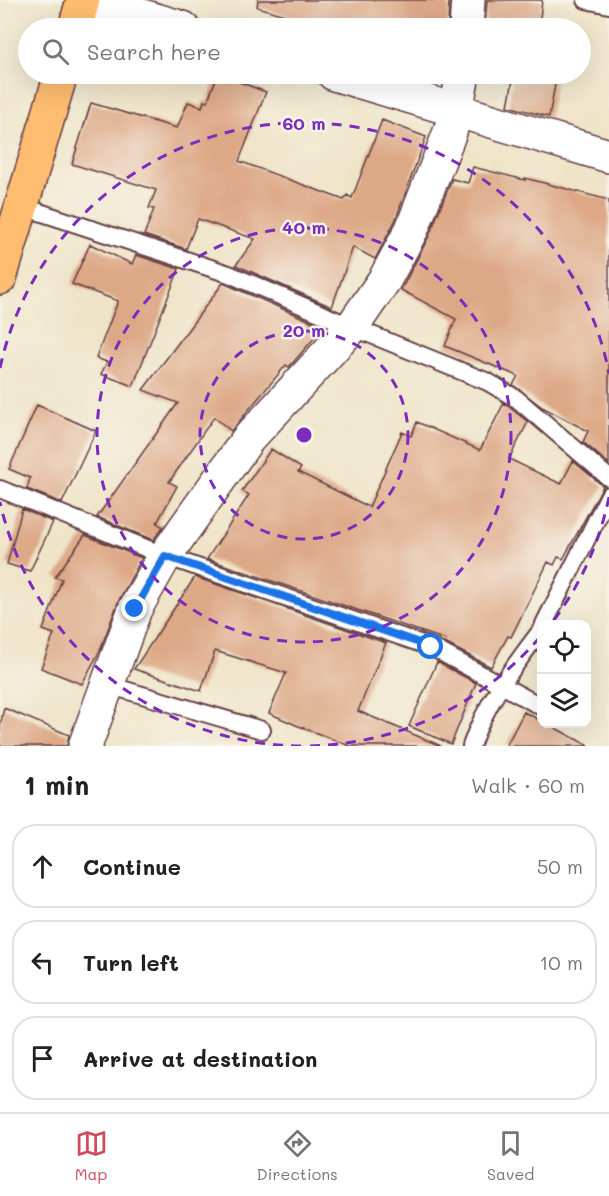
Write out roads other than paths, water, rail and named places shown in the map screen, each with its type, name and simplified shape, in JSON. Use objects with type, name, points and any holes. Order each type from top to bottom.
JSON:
[{"type":"highway","points":[[79,18],[86,0]]},
{"type":"highway","points":[[0,278],[58,84]]},
{"type":"street","points":[[86,0],[148,18]]},
{"type":"street","points":[[467,18],[468,0]]},
{"type":"street","points":[[368,84],[609,156]]},
{"type":"street","points":[[85,746],[135,609],[165,556],[248,439],[352,327],[385,279],[412,229],[456,110],[461,84]]},
{"type":"lane","points":[[586,0],[609,4]]},
{"type":"lane","points":[[21,206],[229,274],[488,382],[517,399],[609,478]]},
{"type":"lane","points":[[0,489],[165,556],[431,647],[537,704]]},
{"type":"lane","points":[[546,620],[609,495]]},
{"type":"lane","points":[[471,746],[478,726],[500,685],[537,636]]},
{"type":"lane","points":[[108,685],[262,730]]}]
